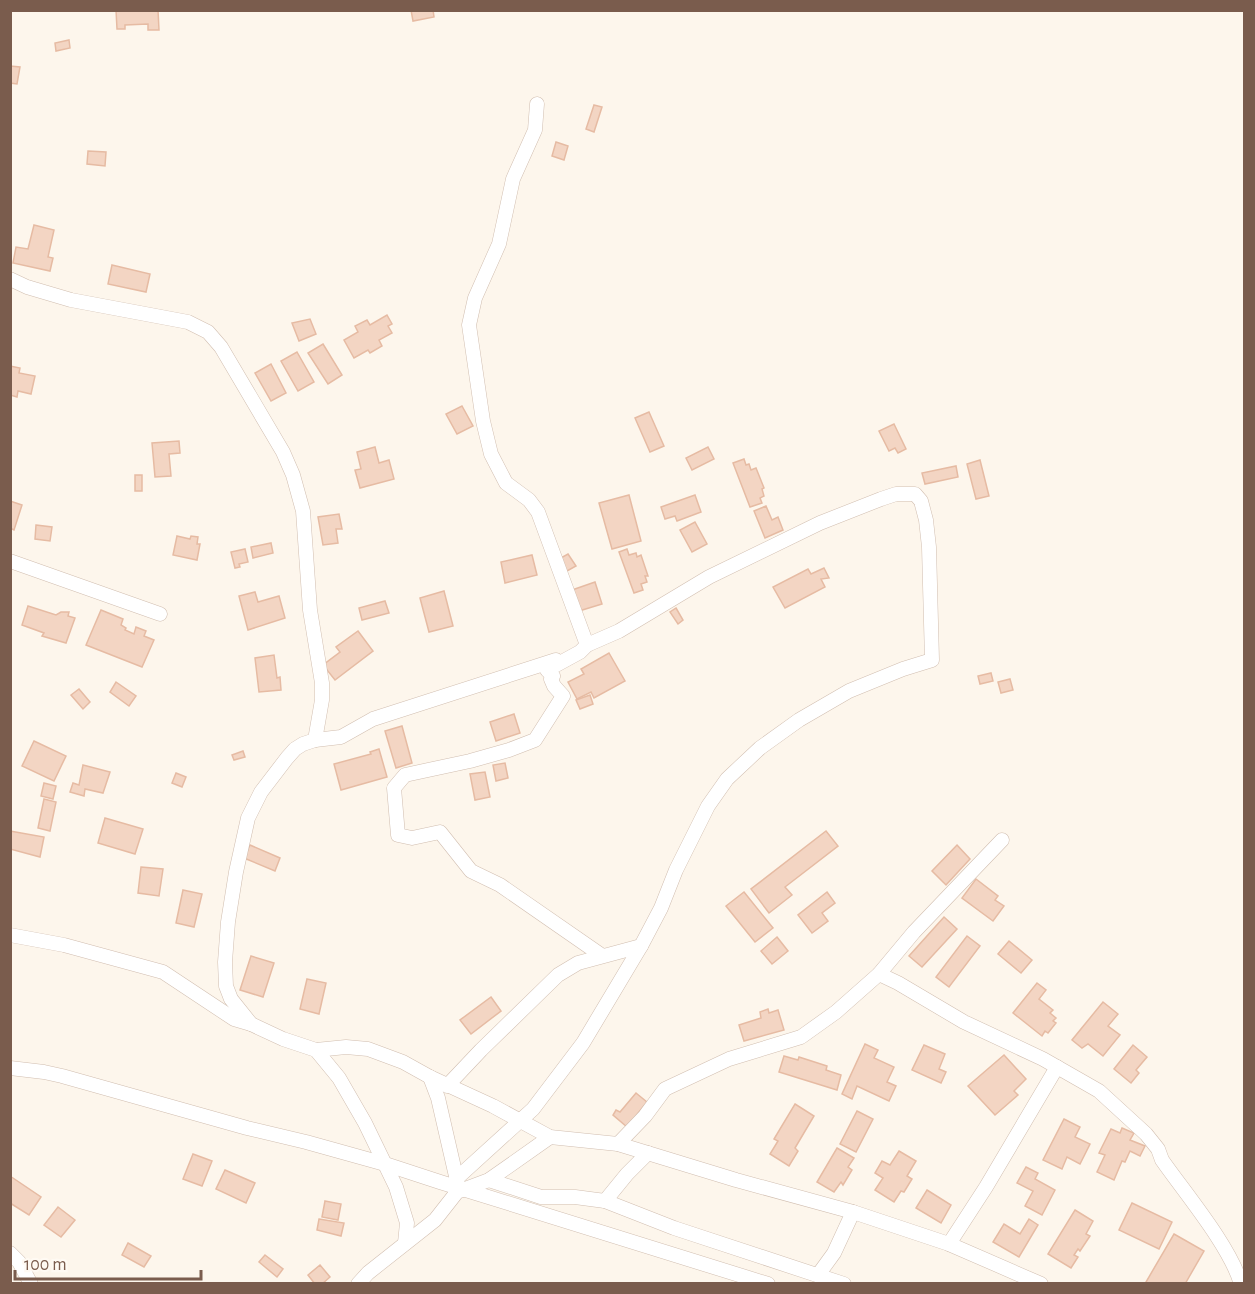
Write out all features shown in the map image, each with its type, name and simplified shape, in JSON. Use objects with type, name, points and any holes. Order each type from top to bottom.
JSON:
[{"type":"street","points":[[537,104],[535,130],[513,178],[499,244],[482,280],[470,314],[469,335],[483,421],[491,454],[506,483],[529,500],[538,512],[547,532],[584,649]]},
{"type":"street","points":[[10,279],[27,287],[71,300],[188,322],[208,332],[221,347],[283,452],[293,475],[303,511],[310,610],[322,700],[315,740]]},
{"type":"street","points":[[358,1284],[368,1272],[435,1220],[457,1192],[459,1185],[533,1109],[578,1050],[661,908],[676,870],[708,806],[718,790],[738,767],[799,720],[849,691],[932,660],[927,520],[921,501],[912,493],[896,494],[828,519],[709,577],[619,631],[547,670],[553,676],[551,679],[554,686],[562,696],[535,740],[480,758],[405,775],[394,788],[398,835],[412,838],[440,832],[471,871],[500,885],[601,955]]},
{"type":"street","points":[[10,561],[160,614]]},
{"type":"street","points":[[251,1024],[231,999],[226,986],[228,922],[236,872],[248,818],[261,792],[295,749],[315,740],[341,737],[373,719],[584,649]]},
{"type":"street","points":[[618,1144],[645,1116],[665,1089],[729,1059],[801,1037],[836,1012],[879,974],[914,932],[1002,840]]},
{"type":"street","points":[[10,935],[64,945],[163,972],[234,1019],[316,1050],[346,1047],[368,1049],[403,1062],[447,1086],[521,1120],[550,1137],[618,1144],[853,1212],[949,1244],[1041,1284]]},
{"type":"street","points":[[447,1086],[552,980],[578,963],[640,946]]},
{"type":"street","points":[[879,974],[964,1022],[1057,1066],[1099,1091],[1146,1134],[1158,1149],[1161,1160],[1216,1236],[1236,1268],[1241,1284]]},
{"type":"street","points":[[316,1050],[339,1078],[385,1164],[404,1211],[407,1223],[405,1243]]},
{"type":"street","points":[[949,1244],[986,1187],[1057,1066]]},
{"type":"street","points":[[10,1068],[62,1076],[459,1185],[768,1284]]},
{"type":"street","points":[[430,1077],[438,1098],[459,1185]]},
{"type":"street","points":[[459,1185],[489,1180],[550,1137]]},
{"type":"street","points":[[604,1201],[648,1153]]},
{"type":"street","points":[[489,1180],[541,1197],[574,1197],[604,1201],[674,1228],[844,1284]]},
{"type":"street","points":[[825,1279],[853,1212]]},
{"type":"street","points":[[10,1253],[19,1262],[31,1284]]},
{"type":"building","points":[[116,10],[158,10],[159,30],[148,30],[148,24],[125,25],[125,29],[117,29]]},
{"type":"building","points":[[411,10],[433,10],[434,17],[413,21]]},
{"type":"building","points":[[69,40],[70,48],[56,51],[55,43]]},
{"type":"building","points":[[10,66],[20,67],[17,84],[10,83]]},
{"type":"building","points":[[594,105],[602,107],[594,132],[586,129]]},
{"type":"building","points":[[556,142],[568,146],[564,160],[552,156]]},
{"type":"building","points":[[88,151],[106,152],[105,166],[87,164]]},
{"type":"building","points":[[34,225],[54,230],[48,257],[53,258],[50,271],[13,263],[16,247],[28,249]]},
{"type":"building","points":[[112,265],[150,274],[146,292],[108,284]]},
{"type":"building","points":[[387,315],[392,324],[388,326],[392,333],[379,340],[382,346],[370,353],[368,350],[354,358],[344,340],[358,332],[355,326],[367,320],[370,325]]},
{"type":"building","points":[[310,319],[316,334],[299,341],[292,323]]},
{"type":"building","points":[[323,344],[342,375],[328,384],[308,353]]},
{"type":"building","points":[[297,352],[314,382],[298,391],[281,361]]},
{"type":"building","points":[[271,364],[286,393],[271,401],[255,373]]},
{"type":"building","points":[[10,366],[20,368],[19,373],[35,376],[31,394],[18,391],[17,397],[10,395]]},
{"type":"building","points":[[462,406],[473,426],[457,434],[446,414]]},
{"type":"building","points":[[649,412],[664,446],[650,452],[635,418]]},
{"type":"building","points":[[894,424],[906,449],[898,453],[895,448],[889,451],[879,431]]},
{"type":"building","points":[[179,441],[180,453],[169,454],[171,476],[155,477],[152,443]]},
{"type":"building","points":[[375,447],[379,463],[389,460],[394,479],[360,488],[355,470],[361,469],[357,452]]},
{"type":"building","points":[[708,447],[714,459],[692,470],[686,458]]},
{"type":"building","points":[[744,459],[751,470],[756,468],[764,488],[762,489],[764,496],[760,498],[762,503],[750,507],[733,463]]},
{"type":"building","points":[[980,460],[989,496],[976,499],[967,464]]},
{"type":"building","points":[[956,466],[958,477],[925,484],[922,473]]},
{"type":"building","points":[[135,475],[142,475],[142,491],[135,491]]},
{"type":"building","points":[[629,495],[641,541],[612,549],[599,503]]},
{"type":"building","points":[[695,495],[701,512],[677,521],[675,516],[665,519],[661,507]]},
{"type":"building","points":[[10,501],[22,505],[14,530],[10,528]]},
{"type":"building","points":[[766,506],[772,520],[778,517],[783,530],[765,538],[754,511]]},
{"type":"building","points":[[339,514],[342,529],[336,529],[338,543],[323,545],[318,517]]},
{"type":"building","points":[[695,522],[707,544],[692,552],[680,530]]},
{"type":"building","points":[[36,525],[52,527],[50,541],[35,539]]},
{"type":"building","points":[[177,536],[190,539],[191,536],[198,537],[197,544],[200,544],[197,560],[173,555]]},
{"type":"building","points":[[271,543],[273,553],[253,558],[251,547]]},
{"type":"building","points":[[245,549],[248,562],[239,564],[240,567],[235,568],[231,552]]},
{"type":"building","points":[[627,549],[629,555],[636,553],[637,557],[641,555],[648,576],[645,576],[647,582],[641,584],[643,590],[634,593],[619,552]]},
{"type":"building","points":[[568,554],[576,566],[567,571],[559,559]]},
{"type":"building","points":[[532,555],[537,575],[505,583],[501,562]]},
{"type":"building","points":[[824,568],[829,578],[821,579],[825,587],[785,608],[773,587],[808,569],[811,574]]},
{"type":"building","points":[[595,582],[602,604],[579,611],[572,590]]},
{"type":"building","points":[[444,591],[453,626],[429,632],[420,598]]},
{"type":"building","points":[[255,592],[258,602],[279,596],[285,618],[248,630],[239,596]]},
{"type":"building","points":[[385,601],[389,613],[362,620],[359,608]]},
{"type":"building","points":[[28,606],[56,615],[69,612],[68,616],[75,618],[66,643],[42,636],[44,633],[22,625]]},
{"type":"building","points":[[676,608],[683,620],[678,624],[670,612]]},
{"type":"building","points":[[101,610],[123,619],[121,625],[126,628],[125,630],[134,634],[136,627],[146,631],[144,636],[154,640],[142,667],[86,645]]},
{"type":"building","points":[[358,631],[373,651],[335,680],[323,665],[340,652],[336,647]]},
{"type":"building","points":[[609,653],[625,681],[594,698],[591,692],[577,699],[568,682],[584,674],[581,669]]},
{"type":"building","points":[[274,655],[281,690],[259,692],[255,658]]},
{"type":"building","points":[[991,673],[993,681],[980,684],[978,676]]},
{"type":"building","points":[[1010,679],[1013,690],[1001,693],[998,682]]},
{"type":"building","points":[[116,682],[136,696],[129,706],[110,692]]},
{"type":"building","points":[[79,689],[90,702],[83,709],[71,695]]},
{"type":"building","points":[[590,695],[593,704],[580,709],[576,700]]},
{"type":"building","points":[[514,714],[520,733],[496,741],[490,722]]},
{"type":"building","points":[[402,726],[412,763],[396,768],[385,731]]},
{"type":"building","points":[[34,741],[66,756],[54,781],[22,766]]},
{"type":"building","points":[[379,749],[387,777],[341,790],[334,764],[371,754],[370,752]]},
{"type":"building","points":[[243,751],[245,757],[234,760],[232,755]]},
{"type":"building","points":[[505,763],[508,778],[496,781],[493,765]]},
{"type":"building","points":[[83,765],[110,772],[103,793],[85,789],[84,796],[70,792],[73,783],[79,785]]},
{"type":"building","points":[[485,772],[490,797],[475,800],[470,774]]},
{"type":"building","points":[[176,773],[186,777],[182,787],[172,783]]},
{"type":"building","points":[[44,783],[56,786],[53,799],[41,796]]},
{"type":"building","points":[[44,799],[56,802],[50,831],[38,828]]},
{"type":"building","points":[[105,818],[143,829],[135,854],[98,843]]},
{"type":"building","points":[[10,831],[44,837],[40,857],[10,849]]},
{"type":"building","points":[[826,831],[838,846],[785,887],[792,895],[769,913],[751,889]]},
{"type":"building","points":[[250,845],[280,858],[275,871],[244,858]]},
{"type":"building","points":[[957,845],[970,859],[946,885],[932,871]]},
{"type":"building","points":[[141,867],[163,869],[159,896],[138,893]]},
{"type":"building","points":[[976,879],[998,896],[995,900],[1004,906],[993,921],[962,898]]},
{"type":"building","points":[[183,890],[202,894],[194,927],[176,923]]},
{"type":"building","points":[[744,892],[773,928],[755,942],[726,906]]},
{"type":"building","points":[[827,892],[835,903],[822,913],[828,921],[812,933],[798,915]]},
{"type":"building","points":[[944,917],[957,929],[922,967],[909,956]]},
{"type":"building","points":[[967,936],[980,946],[949,987],[936,977]]},
{"type":"building","points":[[777,937],[788,951],[772,964],[761,951]]},
{"type":"building","points":[[1009,941],[1032,960],[1021,973],[998,954]]},
{"type":"building","points":[[251,956],[274,963],[263,997],[240,990]]},
{"type":"building","points":[[307,979],[326,983],[319,1014],[300,1009]]},
{"type":"building","points":[[1037,983],[1046,990],[1039,999],[1053,1010],[1050,1013],[1056,1018],[1053,1021],[1056,1023],[1048,1033],[1045,1031],[1042,1036],[1013,1013]]},
{"type":"building","points":[[491,997],[501,1011],[471,1034],[460,1020]]},
{"type":"building","points":[[1103,1002],[1118,1014],[1108,1026],[1120,1035],[1103,1056],[1088,1044],[1082,1048],[1072,1040]]},
{"type":"building","points":[[768,1009],[769,1013],[778,1010],[784,1030],[744,1041],[739,1025],[761,1018],[760,1012]]},
{"type":"building","points":[[865,1044],[878,1050],[874,1058],[894,1067],[887,1082],[896,1086],[889,1101],[857,1086],[852,1099],[842,1094]]},
{"type":"building","points":[[924,1045],[945,1054],[939,1069],[946,1072],[941,1083],[912,1070]]},
{"type":"building","points":[[1133,1045],[1147,1057],[1136,1070],[1139,1073],[1131,1083],[1114,1069]]},
{"type":"building","points":[[1004,1055],[1026,1079],[1014,1091],[1018,1095],[995,1115],[968,1086]]},
{"type":"building","points":[[784,1056],[798,1060],[799,1057],[827,1066],[826,1070],[841,1075],[837,1090],[779,1072]]},
{"type":"building","points":[[636,1093],[647,1102],[627,1127],[613,1115],[616,1110],[620,1112]]},
{"type":"building","points":[[795,1104],[814,1116],[795,1148],[798,1151],[789,1166],[770,1154],[778,1141],[774,1139]]},
{"type":"building","points":[[857,1111],[873,1119],[856,1152],[840,1144]]},
{"type":"building","points":[[1064,1119],[1080,1127],[1075,1137],[1090,1144],[1080,1164],[1067,1157],[1062,1169],[1043,1160]]},
{"type":"building","points":[[1122,1128],[1134,1133],[1130,1140],[1145,1146],[1140,1156],[1130,1151],[1125,1162],[1122,1161],[1114,1180],[1097,1172],[1105,1155],[1099,1153],[1111,1129],[1120,1133]]},
{"type":"building","points":[[837,1148],[854,1158],[848,1167],[852,1170],[843,1185],[841,1182],[834,1192],[817,1182]]},
{"type":"building","points":[[899,1151],[916,1161],[907,1176],[912,1179],[894,1202],[875,1190],[883,1178],[875,1173],[882,1161],[890,1165]]},
{"type":"building","points":[[193,1154],[212,1161],[202,1186],[183,1179]]},
{"type":"building","points":[[1026,1167],[1038,1173],[1035,1179],[1055,1190],[1042,1215],[1025,1206],[1033,1191],[1017,1183]]},
{"type":"building","points":[[225,1170],[255,1183],[246,1203],[216,1189]]},
{"type":"building","points":[[10,1176],[41,1197],[29,1215],[10,1203]]},
{"type":"building","points":[[927,1190],[951,1205],[941,1223],[916,1208]]},
{"type":"building","points":[[325,1201],[341,1204],[338,1220],[322,1217]]},
{"type":"building","points":[[1132,1203],[1172,1222],[1159,1249],[1119,1230]]},
{"type":"building","points":[[58,1207],[75,1220],[61,1237],[44,1225]]},
{"type":"building","points":[[1075,1210],[1093,1221],[1086,1234],[1090,1236],[1080,1251],[1078,1249],[1074,1255],[1078,1257],[1071,1268],[1048,1254]]},
{"type":"building","points":[[319,1219],[344,1223],[341,1236],[317,1230]]},
{"type":"building","points":[[1029,1219],[1038,1225],[1019,1257],[993,1242],[1004,1224],[1020,1234]]},
{"type":"building","points":[[1174,1234],[1204,1251],[1185,1284],[1149,1284],[1146,1282]]},
{"type":"building","points":[[128,1243],[151,1256],[144,1267],[122,1255]]},
{"type":"building","points":[[265,1255],[283,1269],[277,1277],[259,1262]]},
{"type":"building","points":[[320,1265],[330,1277],[322,1284],[315,1284],[308,1275]]}]
